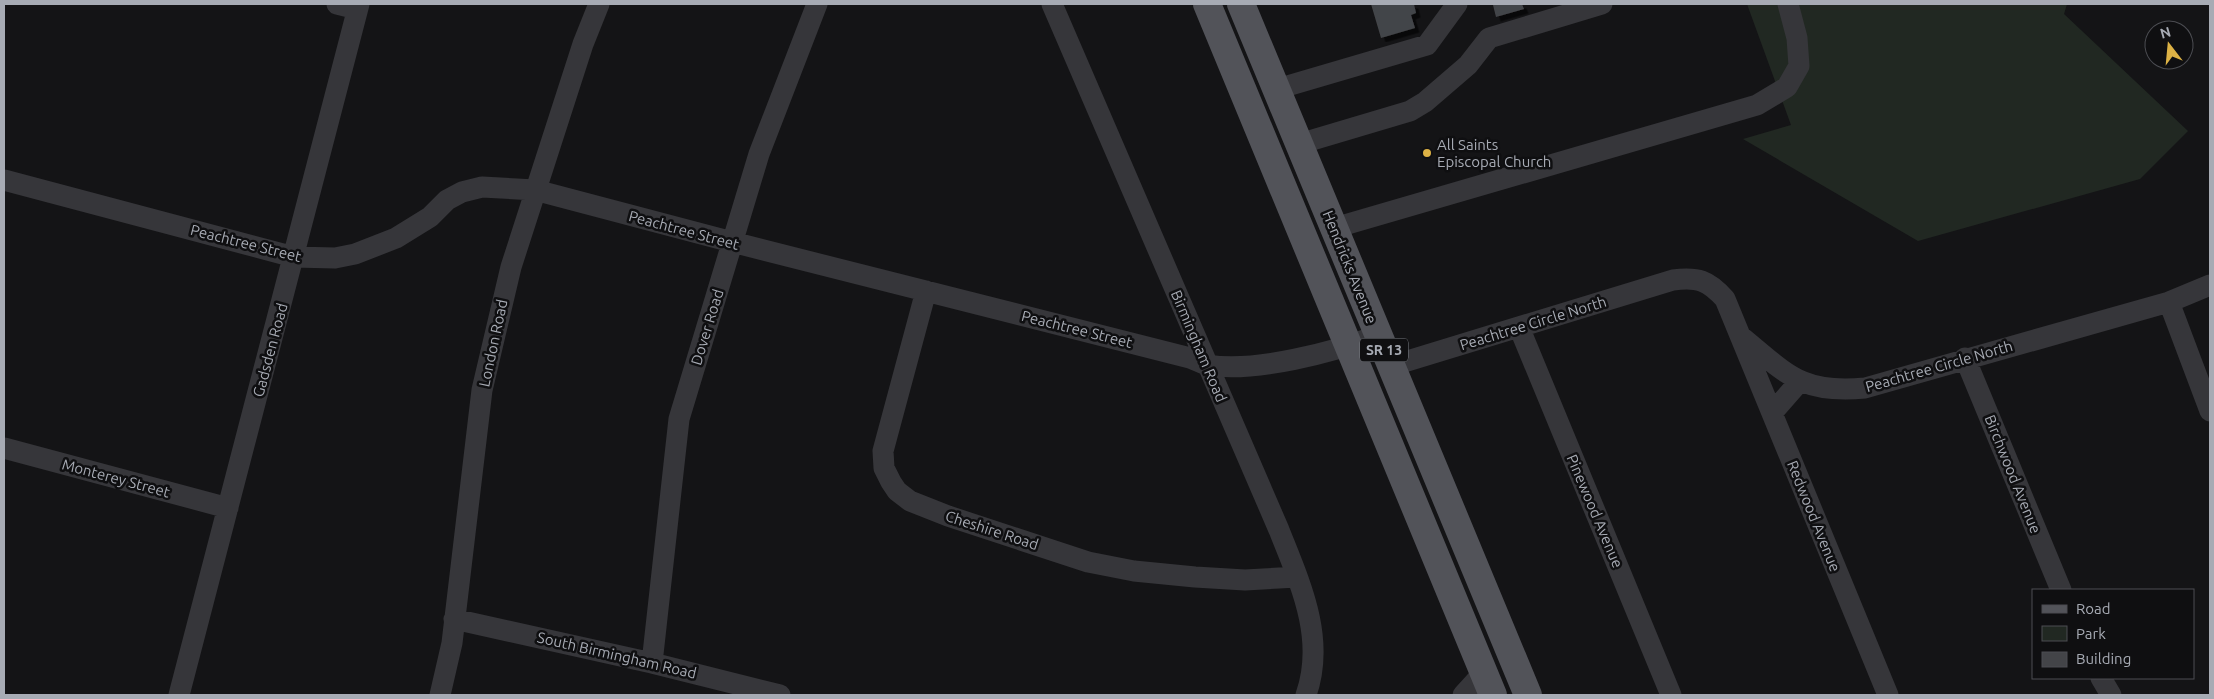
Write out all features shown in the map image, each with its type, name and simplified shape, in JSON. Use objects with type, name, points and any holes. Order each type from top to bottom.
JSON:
[{"type":"main road","name":"Hendricks Avenue","points":[[1207,4],[1489,686]]},
{"type":"main road","name":"Hendricks Avenue","points":[[1242,4],[1524,686]]},
{"type":"main road","points":[[1269,157],[1299,144]]},
{"type":"main road","points":[[1489,686],[1524,686]]},
{"type":"street","points":[[337,4],[358,7]]},
{"type":"street","name":"London Road","points":[[440,695],[452,643],[482,390],[503,294],[583,44],[599,4]]},
{"type":"street","name":"Dover Road","points":[[652,663],[679,419],[759,154],[817,4]]},
{"type":"street","name":"Birmingham Road","points":[[1052,4],[1279,530],[1297,577],[1309,611],[1313,634],[1313,665],[1306,695]]},
{"type":"street","points":[[1277,89],[1427,45],[1457,4]]},
{"type":"street","points":[[1299,144],[1410,111],[1425,102],[1468,66],[1489,38],[1602,4]]},
{"type":"street","points":[[1334,228],[1757,105],[1786,87],[1799,66],[1797,38],[1788,4]]},
{"type":"street","name":"Gadsden Road","points":[[180,695],[358,7]]},
{"type":"street","name":"Peachtree Street","points":[[4,180],[294,257],[335,258],[355,254],[396,238],[416,227],[430,217],[447,200],[462,192],[482,186],[535,190],[1190,358],[1207,365],[1259,366],[1349,347],[1378,335]]},
{"type":"street","name":"Peachtree Circle North","points":[[1391,366],[1673,280],[1690,278],[1703,281],[1714,288],[1725,299],[1740,337],[1789,376],[1822,388],[1842,390],[1865,388],[1965,358],[2170,302],[2210,284]]},
{"type":"street","name":"Cheshire Road","points":[[926,291],[883,452],[884,468],[897,491],[910,501],[948,516],[1088,562],[1134,571],[1195,578],[1245,580],[1297,577]]},
{"type":"street","points":[[2170,302],[2210,411]]},
{"type":"street","name":"Pinewood Avenue","points":[[1518,327],[1671,695]]},
{"type":"street","name":"Redwood Avenue","points":[[1740,337],[1888,695]]},
{"type":"street","name":"Birchwood Avenue","points":[[1965,358],[2061,589]]},
{"type":"street","points":[[1772,413],[1800,381]]},
{"type":"street","name":"Monterey Street","points":[[4,448],[228,508]]},
{"type":"street","name":"South Birmingham Road","points":[[454,619],[652,663],[780,695]]},
{"type":"street","points":[[2102,679],[2111,695]]},
{"type":"street","points":[[1464,695],[1489,686]]},
{"type":"green space","points":[[1747,4],[2067,4],[2064,14],[2188,131],[2140,179],[1918,241],[1743,139],[1791,125]]},
{"type":"building","points":[[1371,4],[1414,4],[1416,13],[1411,15],[1415,28],[1381,38]]},
{"type":"building","points":[[1522,4],[1524,9],[1496,17],[1493,5]]},
{"type":"place","name":"All Saints Episcopal Church","points":[[1427,153]]}]
